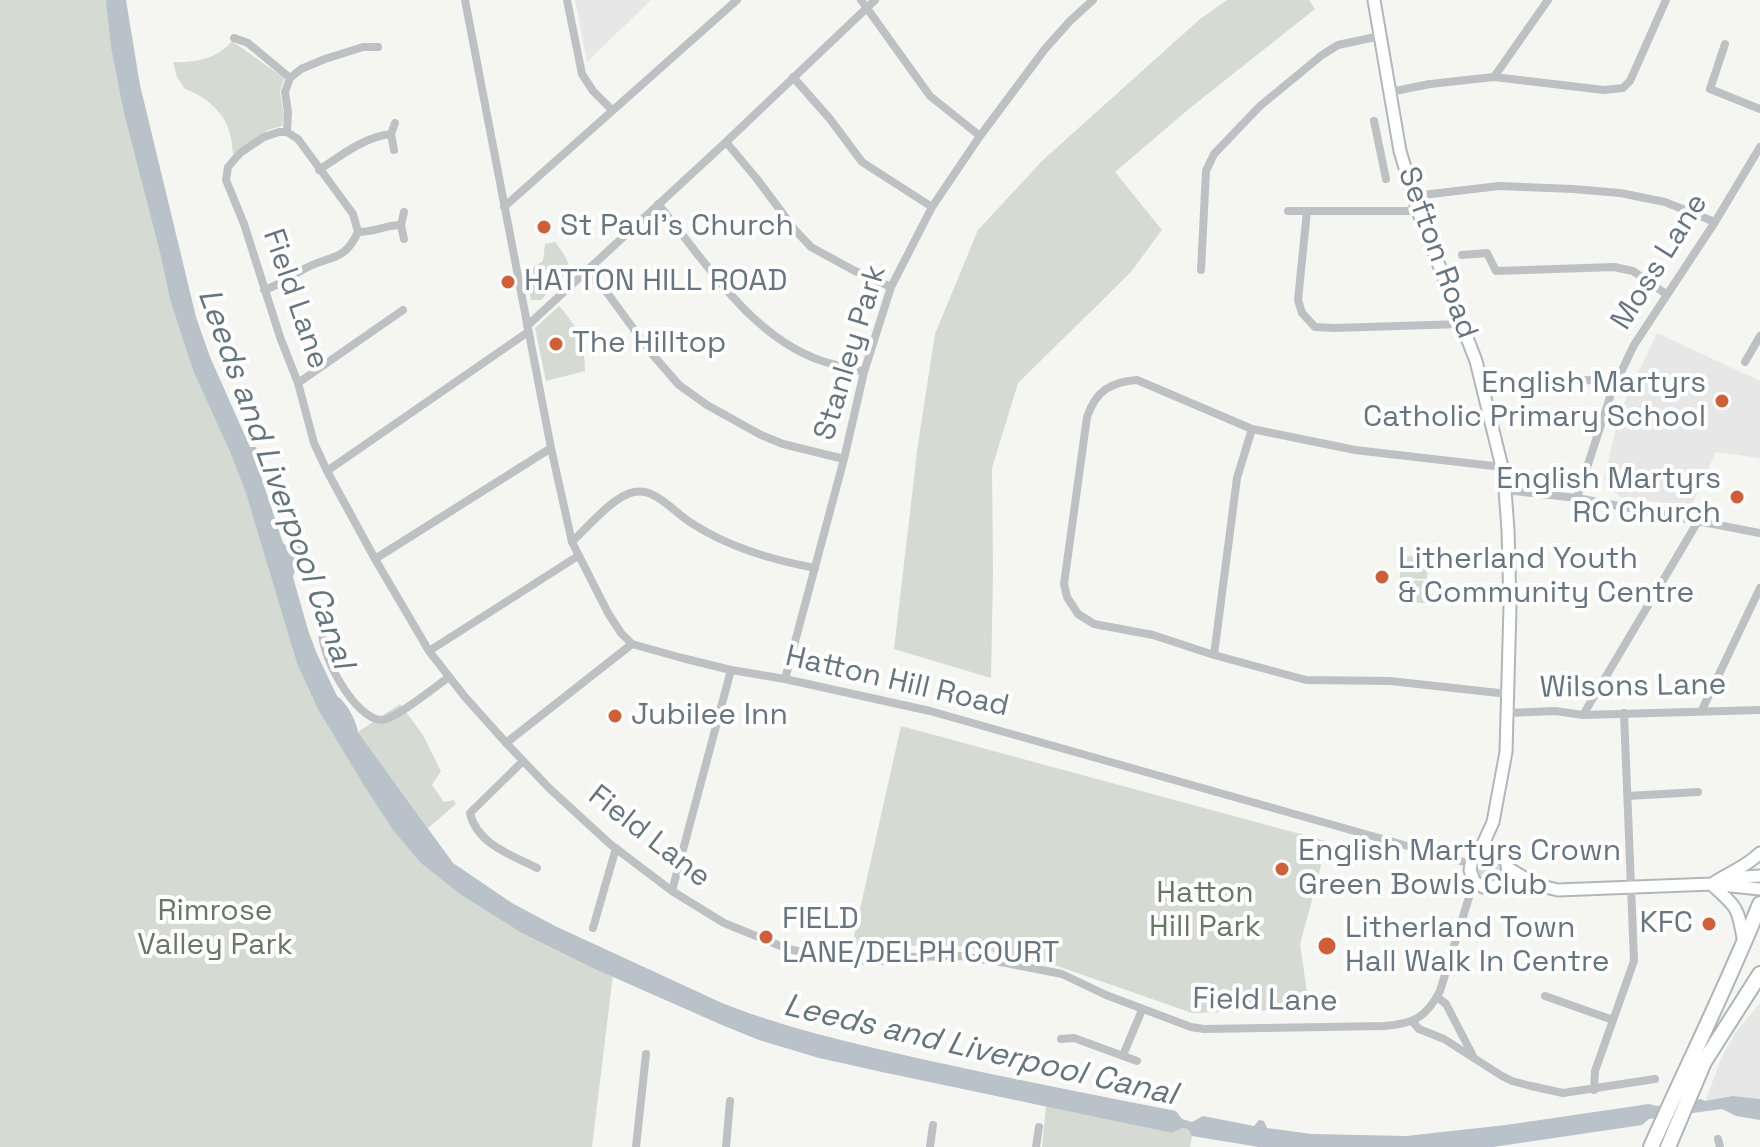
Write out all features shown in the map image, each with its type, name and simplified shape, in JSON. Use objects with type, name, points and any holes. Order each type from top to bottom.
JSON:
[{"type":"highway","points":[[1668,1147],[1697,1060],[1760,904]]},
{"type":"highway","points":[[1651,1147],[1697,1060],[1760,974]]},
{"type":"main road","name":"Sefton Road","points":[[1374,0],[1400,151],[1418,211],[1476,361],[1502,467],[1510,607],[1508,694],[1506,752],[1493,822]]},
{"type":"main road","points":[[1493,822],[1499,852],[1508,868],[1506,878],[1499,885]]},
{"type":"main road","points":[[1493,822],[1470,870],[1474,881],[1483,887],[1537,885],[1558,890],[1712,884],[1760,889]]},
{"type":"main road","points":[[1479,853],[1489,850],[1499,852]]},
{"type":"main road","points":[[1712,884],[1745,866],[1760,853]]},
{"type":"main road","points":[[1508,868],[1537,885]]},
{"type":"main road","points":[[1712,884],[1760,876]]},
{"type":"main road","points":[[1712,884],[1736,909],[1744,945]]},
{"type":"street","points":[[465,0],[572,542],[608,613],[632,644],[506,743]]},
{"type":"street","points":[[567,0],[582,74],[593,91],[612,110]]},
{"type":"street","points":[[504,207],[737,0]]},
{"type":"street","points":[[327,471],[528,329],[793,77],[864,3],[875,0]]},
{"type":"street","name":"Stanley Park","points":[[785,679],[864,372],[891,287],[932,207],[980,136],[1045,49],[1093,0]]},
{"type":"street","points":[[1494,77],[1548,0]]},
{"type":"street","points":[[1390,92],[1494,77],[1604,90],[1623,88],[1630,81],[1666,0]]},
{"type":"street","points":[[864,3],[930,96],[980,136]]},
{"type":"street","points":[[1201,270],[1206,171],[1214,154],[1260,106],[1322,55],[1338,45],[1380,36]]},
{"type":"street","points":[[234,38],[248,43],[290,78]]},
{"type":"street","points":[[1725,44],[1710,89],[1760,109]]},
{"type":"street","points":[[264,290],[279,285],[306,268],[341,255],[352,245],[358,232],[353,214],[298,139],[287,132],[285,92],[290,78],[301,69],[325,59],[363,47],[378,47]]},
{"type":"street","points":[[793,77],[862,162],[932,207]]},
{"type":"street","points":[[1374,121],[1386,179]]},
{"type":"street","points":[[394,150],[391,134],[395,123]]},
{"type":"street","name":"Field Lane","points":[[287,132],[264,137],[240,153],[228,167],[226,180],[298,383],[314,443],[375,559],[429,651],[523,761],[616,848],[672,891],[724,923],[791,950],[847,961],[960,956],[1006,963],[1062,974],[1142,1010],[1204,1029],[1384,1026],[1412,1021]]},
{"type":"street","points":[[319,170],[347,152],[381,135],[391,134]]},
{"type":"street","points":[[726,142],[811,247],[891,287]]},
{"type":"street","name":"Moss Lane","points":[[1577,498],[1612,391],[1634,345],[1760,147]]},
{"type":"street","points":[[1381,156],[1400,151]]},
{"type":"street","points":[[1414,196],[1499,186],[1588,190],[1665,202],[1715,222]]},
{"type":"street","points":[[658,204],[689,240],[713,275],[757,321],[790,346],[820,360],[864,372]]},
{"type":"street","points":[[1288,211],[1418,211]]},
{"type":"street","points":[[1307,211],[1298,300],[1302,313],[1315,327],[1462,324]]},
{"type":"street","points":[[404,212],[401,225],[404,239]]},
{"type":"street","points":[[358,232],[374,232],[401,225]]},
{"type":"street","points":[[1462,255],[1487,253],[1496,271],[1614,267],[1633,271],[1666,294]]},
{"type":"street","points":[[586,272],[608,294],[679,385],[740,424],[772,440],[844,459]]},
{"type":"street","points":[[298,383],[403,310]]},
{"type":"street","points":[[1745,362],[1760,336]]},
{"type":"street","points":[[1502,467],[1355,450],[1252,429],[1137,380],[1121,381],[1092,401],[1087,417],[1064,584],[1067,597],[1078,614],[1094,624],[1153,635],[1306,680],[1390,681],[1508,694]]},
{"type":"street","points":[[1532,381],[1594,380],[1612,391]]},
{"type":"street","points":[[1214,655],[1237,478],[1252,429]]},
{"type":"street","points":[[375,559],[551,448]]},
{"type":"street","points":[[1505,490],[1577,498],[1760,533]]},
{"type":"street","points":[[572,542],[615,502],[635,492],[643,492],[720,539],[770,558],[815,568]]},
{"type":"street","points":[[1583,715],[1697,523]]},
{"type":"street","points":[[429,651],[578,556]]},
{"type":"street","points":[[1702,710],[1760,588]]},
{"type":"street","points":[[329,616],[323,625],[327,657],[353,703],[370,717],[383,720],[395,715],[449,677]]},
{"type":"street","name":"Hatton Hill Road","points":[[632,644],[731,670],[930,711],[1471,864]]},
{"type":"street","points":[[672,891],[731,670]]},
{"type":"street","name":"Wilsons Lane","points":[[1507,713],[1555,711],[1583,715],[1760,710]]},
{"type":"street","points":[[1594,1090],[1595,1071],[1634,961],[1624,713]]},
{"type":"street","points":[[523,761],[470,813],[479,834],[496,847],[537,868]]},
{"type":"street","points":[[1628,796],[1698,792]]},
{"type":"street","points":[[593,928],[616,848]]},
{"type":"street","points":[[1474,881],[1437,997],[1424,1014],[1412,1021],[1419,1029],[1444,1039],[1512,1081],[1563,1093],[1655,1079]]},
{"type":"street","points":[[1545,996],[1613,1020]]},
{"type":"street","points":[[1437,997],[1446,1004],[1478,1061]]},
{"type":"street","points":[[1123,1055],[1142,1010]]},
{"type":"street","points":[[1061,1039],[1074,1038],[1137,1061]]},
{"type":"street","points":[[636,1147],[646,1054]]},
{"type":"street","points":[[726,1147],[730,1101]]},
{"type":"street","points":[[930,1147],[933,1125]]},
{"type":"street","points":[[1036,1147],[1039,1127]]},
{"type":"shaded area","points":[[106,0],[126,0],[140,85],[196,317],[210,357],[250,447],[256,447],[260,460],[257,464],[283,543],[304,543],[308,554],[293,577],[317,654],[358,732],[453,863],[512,903],[722,1003],[770,1020],[917,1058],[1176,1111],[1182,1119],[1192,1122],[1203,1116],[1254,1126],[1259,1120],[1264,1121],[1267,1128],[1312,1134],[1406,1136],[1733,1096],[1760,1099],[1760,1120],[1736,1116],[1722,1109],[1649,1119],[1642,1125],[1493,1147],[1259,1147],[1192,1136],[1188,1129],[1182,1128],[1172,1133],[819,1058],[759,1040],[595,969],[522,933],[460,894],[421,863],[393,830],[318,709],[297,663],[246,493],[193,370],[170,299],[124,113],[111,47]]},
{"type":"shaded area","points":[[575,0],[651,0],[587,62]]},
{"type":"shaded area","points":[[1657,333],[1760,381],[1760,458],[1716,452],[1691,506],[1623,498],[1610,490],[1604,479],[1620,411]]},
{"type":"shaded area","points":[[1760,1003],[1760,1099],[1733,1096],[1705,1102],[1721,1059],[1735,1033]]},
{"type":"green space","name":"Rimrose Valley Park","points":[[0,0],[117,0],[164,226],[309,666],[434,860],[614,966],[592,1147],[0,1147]]},
{"type":"green space","points":[[1227,0],[1309,0],[1315,9],[1115,172],[1162,230],[1130,273],[1018,383],[992,468],[991,678],[894,649],[918,444],[935,334],[978,230],[1043,160],[1200,19]]},
{"type":"green space","points":[[232,41],[284,78],[280,92],[284,116],[282,126],[268,130],[233,154],[231,136],[224,119],[207,101],[185,89],[177,77],[173,62],[205,59],[220,52]]},
{"type":"green space","points":[[555,242],[566,258],[569,270],[541,300],[531,300],[525,273],[543,261],[545,244]]},
{"type":"green space","points":[[559,306],[579,336],[585,371],[546,381],[535,328]]},
{"type":"green space","points":[[1400,556],[1428,557],[1427,579],[1400,578]]},
{"type":"green space","points":[[1400,580],[1428,581],[1427,603],[1399,602]]},
{"type":"green space","points":[[400,704],[423,735],[441,771],[432,785],[444,802],[454,800],[456,804],[428,828],[358,732]]},
{"type":"green space","name":"Hatton Hill Park","points":[[901,726],[1326,841],[1300,944],[1309,1006],[1192,1013],[1046,962],[958,946],[852,945]]},
{"type":"green space","points":[[1489,856],[1498,860],[1502,869],[1498,878],[1489,882],[1480,878],[1476,869],[1480,860]]},
{"type":"green space","points":[[1046,1106],[1172,1133],[1181,1128],[1188,1129],[1192,1136],[1190,1147],[1042,1147]]},
{"type":"place","name":"St Paul's Church","points":[[544,227]]},
{"type":"place","name":"HATTON HILL ROAD","points":[[508,282]]},
{"type":"place","name":"The Hilltop","points":[[556,344]]},
{"type":"place","name":"English Martyrs Catholic Primary School","points":[[1722,401]]},
{"type":"place","name":"English Martyrs RC Church","points":[[1737,497]]},
{"type":"place","name":"Litherland Youth & Community Centre","points":[[1382,577]]},
{"type":"place","name":"Jubilee Inn","points":[[615,716]]},
{"type":"place","name":"English Martyrs Crown Green Bowls Club","points":[[1282,869]]},
{"type":"place","name":"KFC","points":[[1709,924]]},
{"type":"place","name":"FIELD LANE/DELPH COURT","points":[[766,937]]},
{"type":"place","name":"Litherland Town Hall Walk In Centre","points":[[1327,946]]},
{"type":"water label","name":"Leeds and Liverpool Canal","points":[[275,479]]},
{"type":"water label","name":"Leeds and Liverpool Canal","points":[[980,1051]]}]
